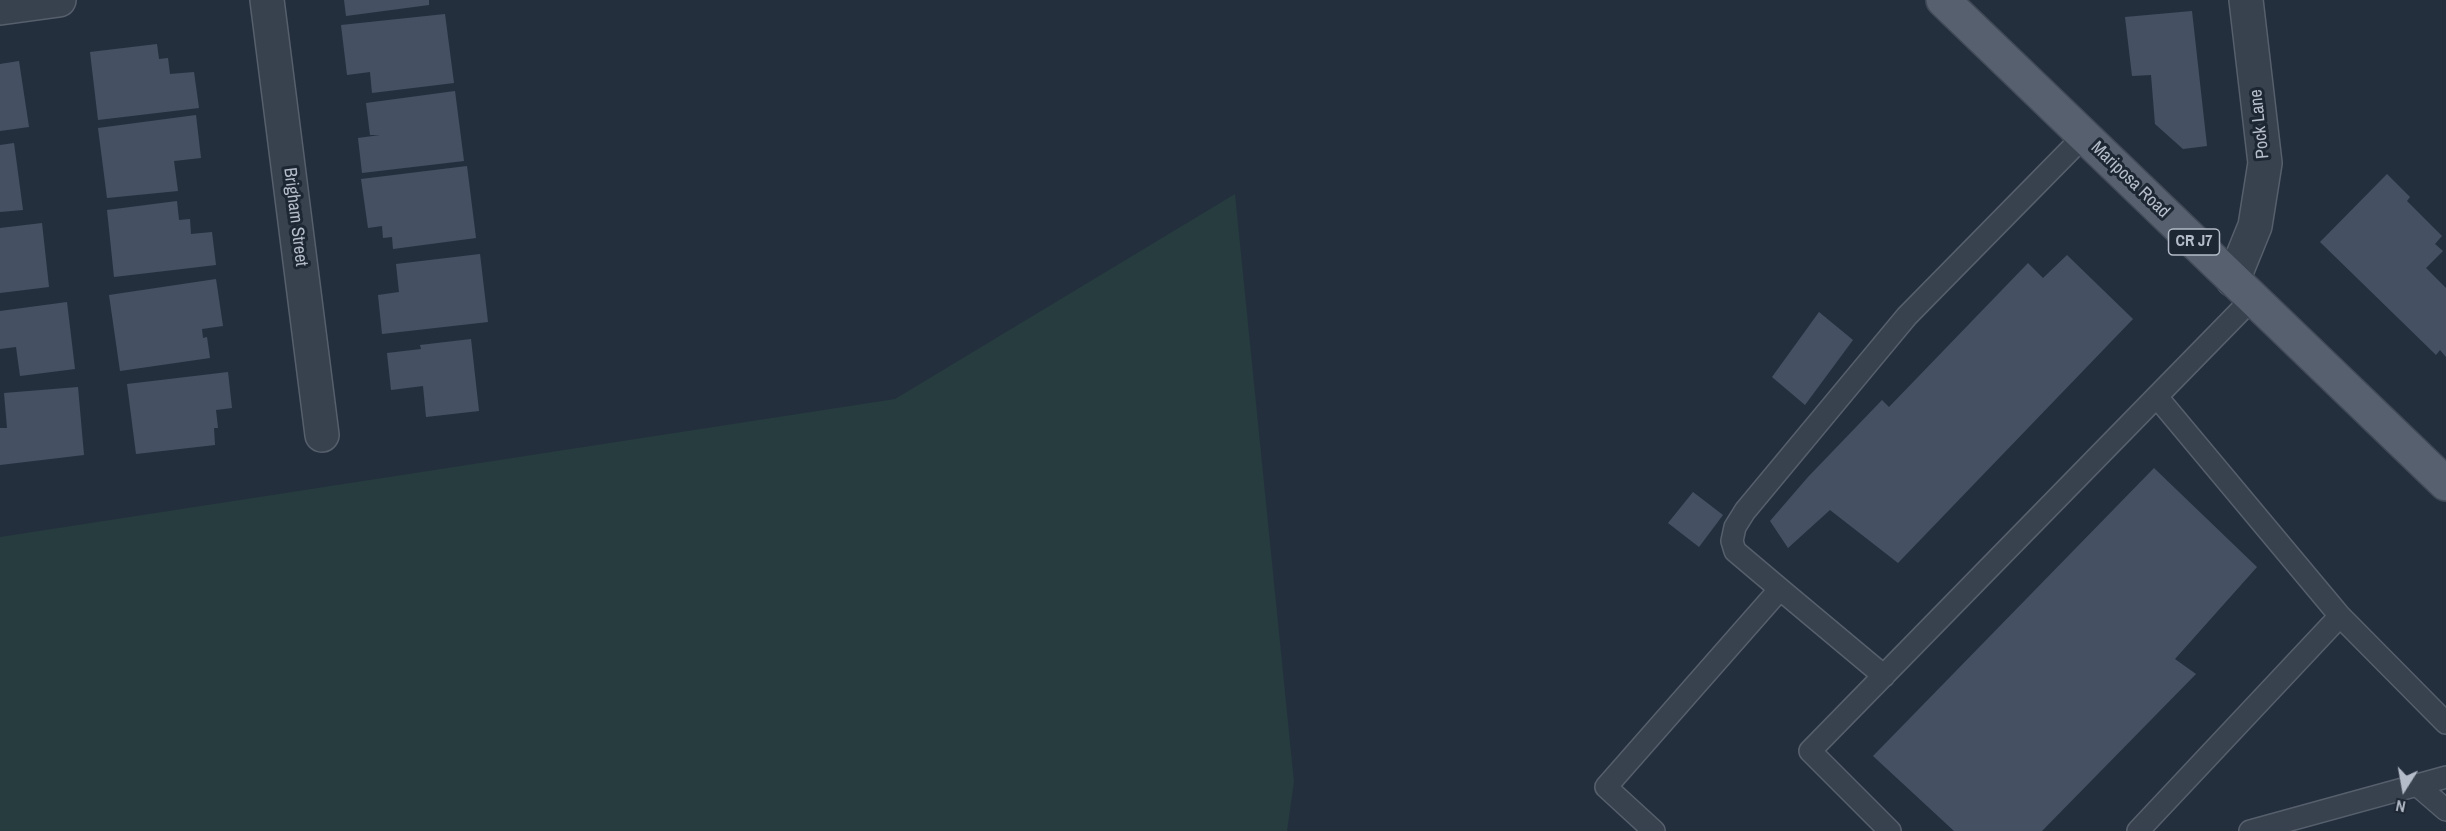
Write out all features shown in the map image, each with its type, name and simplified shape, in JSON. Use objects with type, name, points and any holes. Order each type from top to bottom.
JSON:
[{"type":"main road","name":"Mariposa Road","points":[[1943,0],[2446,484]]},
{"type":"street","points":[[0,8],[60,0]]},
{"type":"street","name":"Brigham Street","points":[[267,0],[322,435]]},
{"type":"street","name":"Pock Lane","points":[[2243,289],[2265,163],[2246,0]]},
{"type":"lane","points":[[1884,676],[1735,551],[1732,541],[1735,527],[1745,511],[1907,316],[2084,136]]},
{"type":"lane","points":[[1890,831],[1810,751],[2157,397],[2243,289]]},
{"type":"lane","points":[[2157,397],[2340,616],[2446,723]]},
{"type":"lane","points":[[1654,831],[1606,787],[1780,589]]},
{"type":"lane","points":[[2138,831],[2340,616]]},
{"type":"lane","points":[[2250,831],[2446,777]]},
{"type":"lane","points":[[2417,785],[2446,810]]},
{"type":"green space","points":[[1235,194],[1294,782],[1287,831],[0,831],[0,537],[895,399]]},
{"type":"building","points":[[344,0],[429,0],[429,5],[346,16]]},
{"type":"building","points":[[2192,11],[2207,146],[2183,149],[2155,124],[2151,75],[2132,76],[2125,17]]},
{"type":"building","points":[[445,14],[454,83],[372,93],[370,72],[347,75],[341,25]]},
{"type":"building","points":[[157,44],[159,59],[168,58],[170,74],[194,72],[199,108],[98,120],[90,52]]},
{"type":"building","points":[[19,61],[29,127],[0,131],[0,64]]},
{"type":"building","points":[[455,91],[464,161],[362,173],[358,138],[380,135],[370,135],[366,103]]},
{"type":"building","points":[[196,115],[201,158],[174,161],[178,191],[107,198],[98,128]]},
{"type":"building","points":[[14,143],[23,210],[0,212],[0,145]]},
{"type":"building","points":[[467,166],[476,238],[393,249],[392,237],[383,238],[382,226],[368,228],[361,179]]},
{"type":"building","points":[[2387,174],[2410,197],[2407,201],[2442,236],[2435,244],[2443,251],[2426,268],[2446,288],[2446,357],[2440,350],[2436,355],[2320,242]]},
{"type":"building","points":[[177,201],[179,220],[190,219],[191,234],[212,232],[216,265],[114,277],[107,210]]},
{"type":"building","points":[[42,223],[49,287],[0,293],[0,228]]},
{"type":"building","points":[[480,254],[488,322],[382,334],[378,295],[399,292],[396,264]]},
{"type":"building","points":[[2067,255],[2133,319],[1898,563],[1830,510],[1788,548],[1770,521],[1808,477],[1882,400],[1889,407],[2028,263],[2043,278]]},
{"type":"building","points":[[216,279],[223,326],[202,329],[203,338],[207,337],[210,358],[120,371],[109,295]]},
{"type":"building","points":[[67,302],[75,369],[20,376],[16,347],[0,349],[0,311]]},
{"type":"building","points":[[1819,312],[1853,340],[1805,405],[1772,377]]},
{"type":"building","points":[[471,339],[479,411],[426,417],[423,386],[391,390],[387,353],[421,349],[420,345]]},
{"type":"building","points":[[228,372],[232,408],[216,410],[218,428],[214,428],[215,445],[136,454],[127,384]]},
{"type":"building","points":[[78,387],[84,455],[0,465],[0,428],[7,428],[4,393]]},
{"type":"building","points":[[2154,468],[2257,567],[2175,659],[2196,674],[2042,831],[1954,831],[1873,756]]},
{"type":"building","points":[[1693,492],[1723,515],[1699,547],[1668,523]]}]
